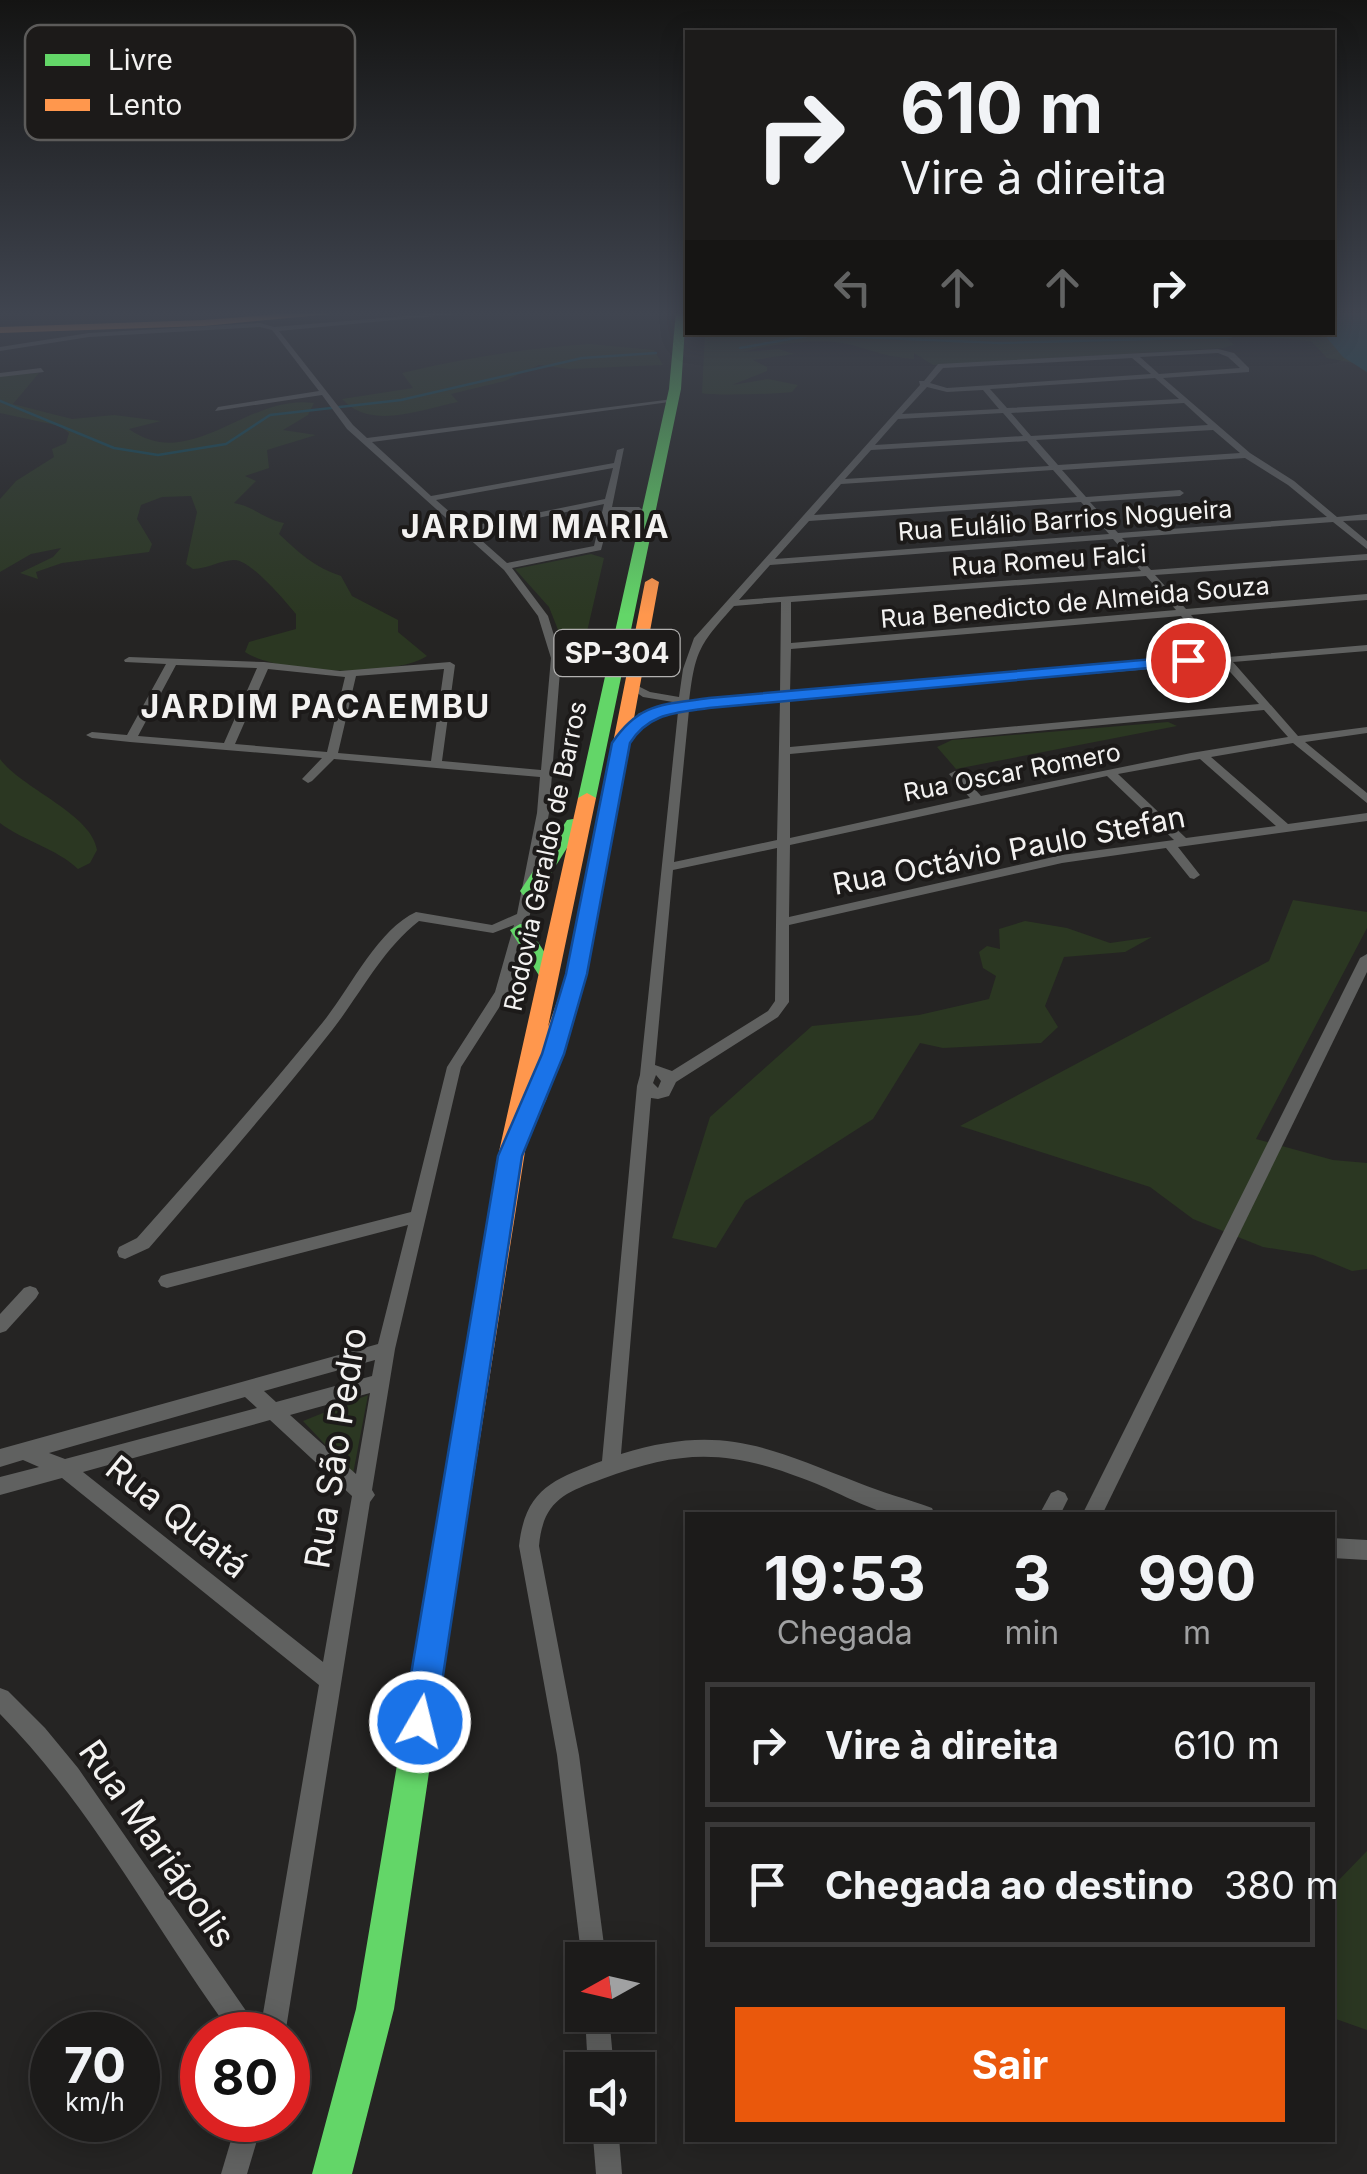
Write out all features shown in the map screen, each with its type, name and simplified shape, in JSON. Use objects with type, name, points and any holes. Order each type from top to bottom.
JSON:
[{"type":"main road","name":"Rodovia Geraldo de Barros","points":[[332,2170],[375,2009],[510,1156],[670,412]]},
{"type":"main road","name":"Rodovia Geraldo de Barros","points":[[510,1156],[553,1054],[577,974],[682,433],[683,412]]},
{"type":"main road","points":[[637,566],[632,548],[639,510],[660,457]]},
{"type":"main road","points":[[530,890],[585,806]]},
{"type":"main road","points":[[522,923],[547,972]]},
{"type":"street","name":"Rua São Pedro","points":[[276,2012],[365,1494],[386,1349],[454,1068],[502,992],[530,890],[548,774],[554,644],[538,607],[505,566],[350,426],[340,412]]},
{"type":"street","points":[[369,440],[584,412]]},
{"type":"street","points":[[611,1466],[645,1080],[684,708],[694,648],[898,412]]},
{"type":"street","points":[[894,417],[1028,412]]},
{"type":"street","points":[[1198,412],[1246,455],[1291,483],[1367,546]]},
{"type":"street","points":[[1007,414],[1295,739],[1364,793]]},
{"type":"street","points":[[867,448],[1216,428]]},
{"type":"street","points":[[505,566],[598,548],[621,450]]},
{"type":"street","points":[[840,482],[1246,455]]},
{"type":"street","points":[[432,498],[616,465]]},
{"type":"street","points":[[809,518],[1180,492]]},
{"type":"street","points":[[467,530],[607,505],[639,510]]},
{"type":"street","name":"Rua Eulálio Barrios Nogueira","points":[[767,562],[1367,516]]},
{"type":"street","name":"Rua Romeu Falci","points":[[733,603],[1367,557]]},
{"type":"street","name":"Rua Benedicto de Almeida Souza","points":[[786,646],[1367,598]]},
{"type":"street","points":[[645,1080],[662,1092],[670,1079],[778,1008],[786,599]]},
{"type":"street","points":[[621,743],[636,721],[658,710],[709,703],[1367,648]]},
{"type":"street","points":[[129,660],[351,674],[441,664],[452,668],[436,764]]},
{"type":"street","points":[[130,739],[172,663]]},
{"type":"street","points":[[228,747],[264,666]]},
{"type":"street","points":[[308,779],[332,754],[351,674]]},
{"type":"street","points":[[632,686],[684,708]]},
{"type":"street","points":[[785,751],[1266,707]]},
{"type":"street","name":"Rua Oscar Romero","points":[[667,866],[1111,774],[1295,739],[1367,730]]},
{"type":"street","points":[[92,736],[548,774]]},
{"type":"street","points":[[1204,757],[1284,826]]},
{"type":"street","points":[[955,774],[978,800]]},
{"type":"street","points":[[1111,774],[1174,841],[1194,875]]},
{"type":"street","name":"Rua Octávio Paulo Stefan","points":[[782,923],[1062,859],[1367,817]]},
{"type":"street","points":[[125,1252],[143,1244],[243,1130],[357,989],[399,927],[416,916],[493,928],[522,923]]},
{"type":"street","points":[[1093,1512],[1367,958]]},
{"type":"street","points":[[167,1281],[416,1217]]},
{"type":"street","points":[[0,1326],[30,1293]]},
{"type":"street","points":[[0,1458],[386,1349]]},
{"type":"street","points":[[0,1486],[269,1408],[380,1382]]},
{"type":"street","points":[[248,1388],[365,1494]]},
{"type":"street","points":[[592,1942],[568,1755],[528,1546],[539,1500],[553,1490],[611,1466],[676,1450],[732,1448],[914,1512]]},
{"type":"street","name":"Rua Quatá","points":[[23,1451],[64,1468],[332,1681]]},
{"type":"street","points":[[1335,1548],[1367,1550]]},
{"type":"street","name":"Rua Mariápolis","points":[[0,1699],[33,1729],[67,1774],[234,2012]]},
{"type":"street","points":[[234,2174],[243,2142]]},
{"type":"street","points":[[606,2142],[609,2174]]},
{"type":"green space","points":[[46,412],[72,419],[114,415],[161,421],[129,429],[152,440],[175,443],[198,438],[258,412],[309,412],[283,430],[316,435],[267,450],[269,468],[245,476],[256,481],[234,503],[284,523],[279,534],[315,564],[341,576],[352,596],[398,620],[398,632],[427,656],[389,668],[336,671],[282,665],[245,652],[249,642],[296,629],[296,614],[267,582],[241,562],[229,560],[193,569],[186,564],[197,512],[191,496],[162,497],[141,505],[137,519],[152,544],[149,552],[62,563],[36,572],[38,579],[20,573],[53,557],[61,548],[31,554],[0,572],[0,499],[16,481],[54,457],[52,449],[66,443],[69,433],[60,426],[0,413]]},
{"type":"green space","points":[[363,412],[415,412],[382,416]]},
{"type":"green space","points":[[591,554],[604,558],[580,662],[564,645],[549,607],[515,569]]},
{"type":"green space","points":[[1168,722],[1177,726],[956,769],[937,747],[952,740]]},
{"type":"green space","points":[[0,759],[83,825],[97,850],[90,863],[78,869],[0,823]]},
{"type":"green space","points":[[1293,900],[1367,912],[1367,928],[1256,1139],[1333,1160],[1367,1163],[1367,1269],[1352,1271],[1313,1255],[1263,1247],[1193,1219],[1150,1187],[960,1126],[1269,961]]},
{"type":"green space","points":[[1025,921],[1067,928],[1110,943],[1152,937],[1125,952],[1064,957],[1045,1006],[1058,1027],[1041,1043],[943,1048],[920,1043],[873,1119],[745,1201],[716,1248],[672,1238],[710,1117],[812,1026],[919,1015],[989,999],[996,976],[983,968],[979,952],[987,946],[1000,949],[999,929]]},
{"type":"green space","points":[[368,1395],[353,1474],[303,1421]]},
{"type":"green space","points":[[1367,1851],[1367,2030],[1335,2019],[1335,1884]]},
{"type":"waterway","points":[[28,412],[114,448],[158,455],[226,444],[270,415],[292,412]]},
{"type":"traffic: fast","points":[[587,798],[670,412]]},
{"type":"traffic: fast","points":[[530,891],[573,824]]},
{"type":"traffic: fast","points":[[520,930],[547,972]]},
{"type":"traffic: fast","points":[[332,2174],[375,2009],[438,1610]]},
{"type":"traffic: slow","points":[[535,1100],[577,974],[652,582]]},
{"type":"traffic: slow","points":[[438,1610],[510,1156],[587,798]]},
{"type":"district","name":"JARDIM MARIA","points":[[536,527]]},
{"type":"district","name":"JARDIM PACAEMBU","points":[[316,707]]},
{"type":"route","points":[[420,1722],[481,1318],[510,1156],[553,1054],[577,974],[621,743],[636,721],[658,710],[709,703],[1188,660]]}]
